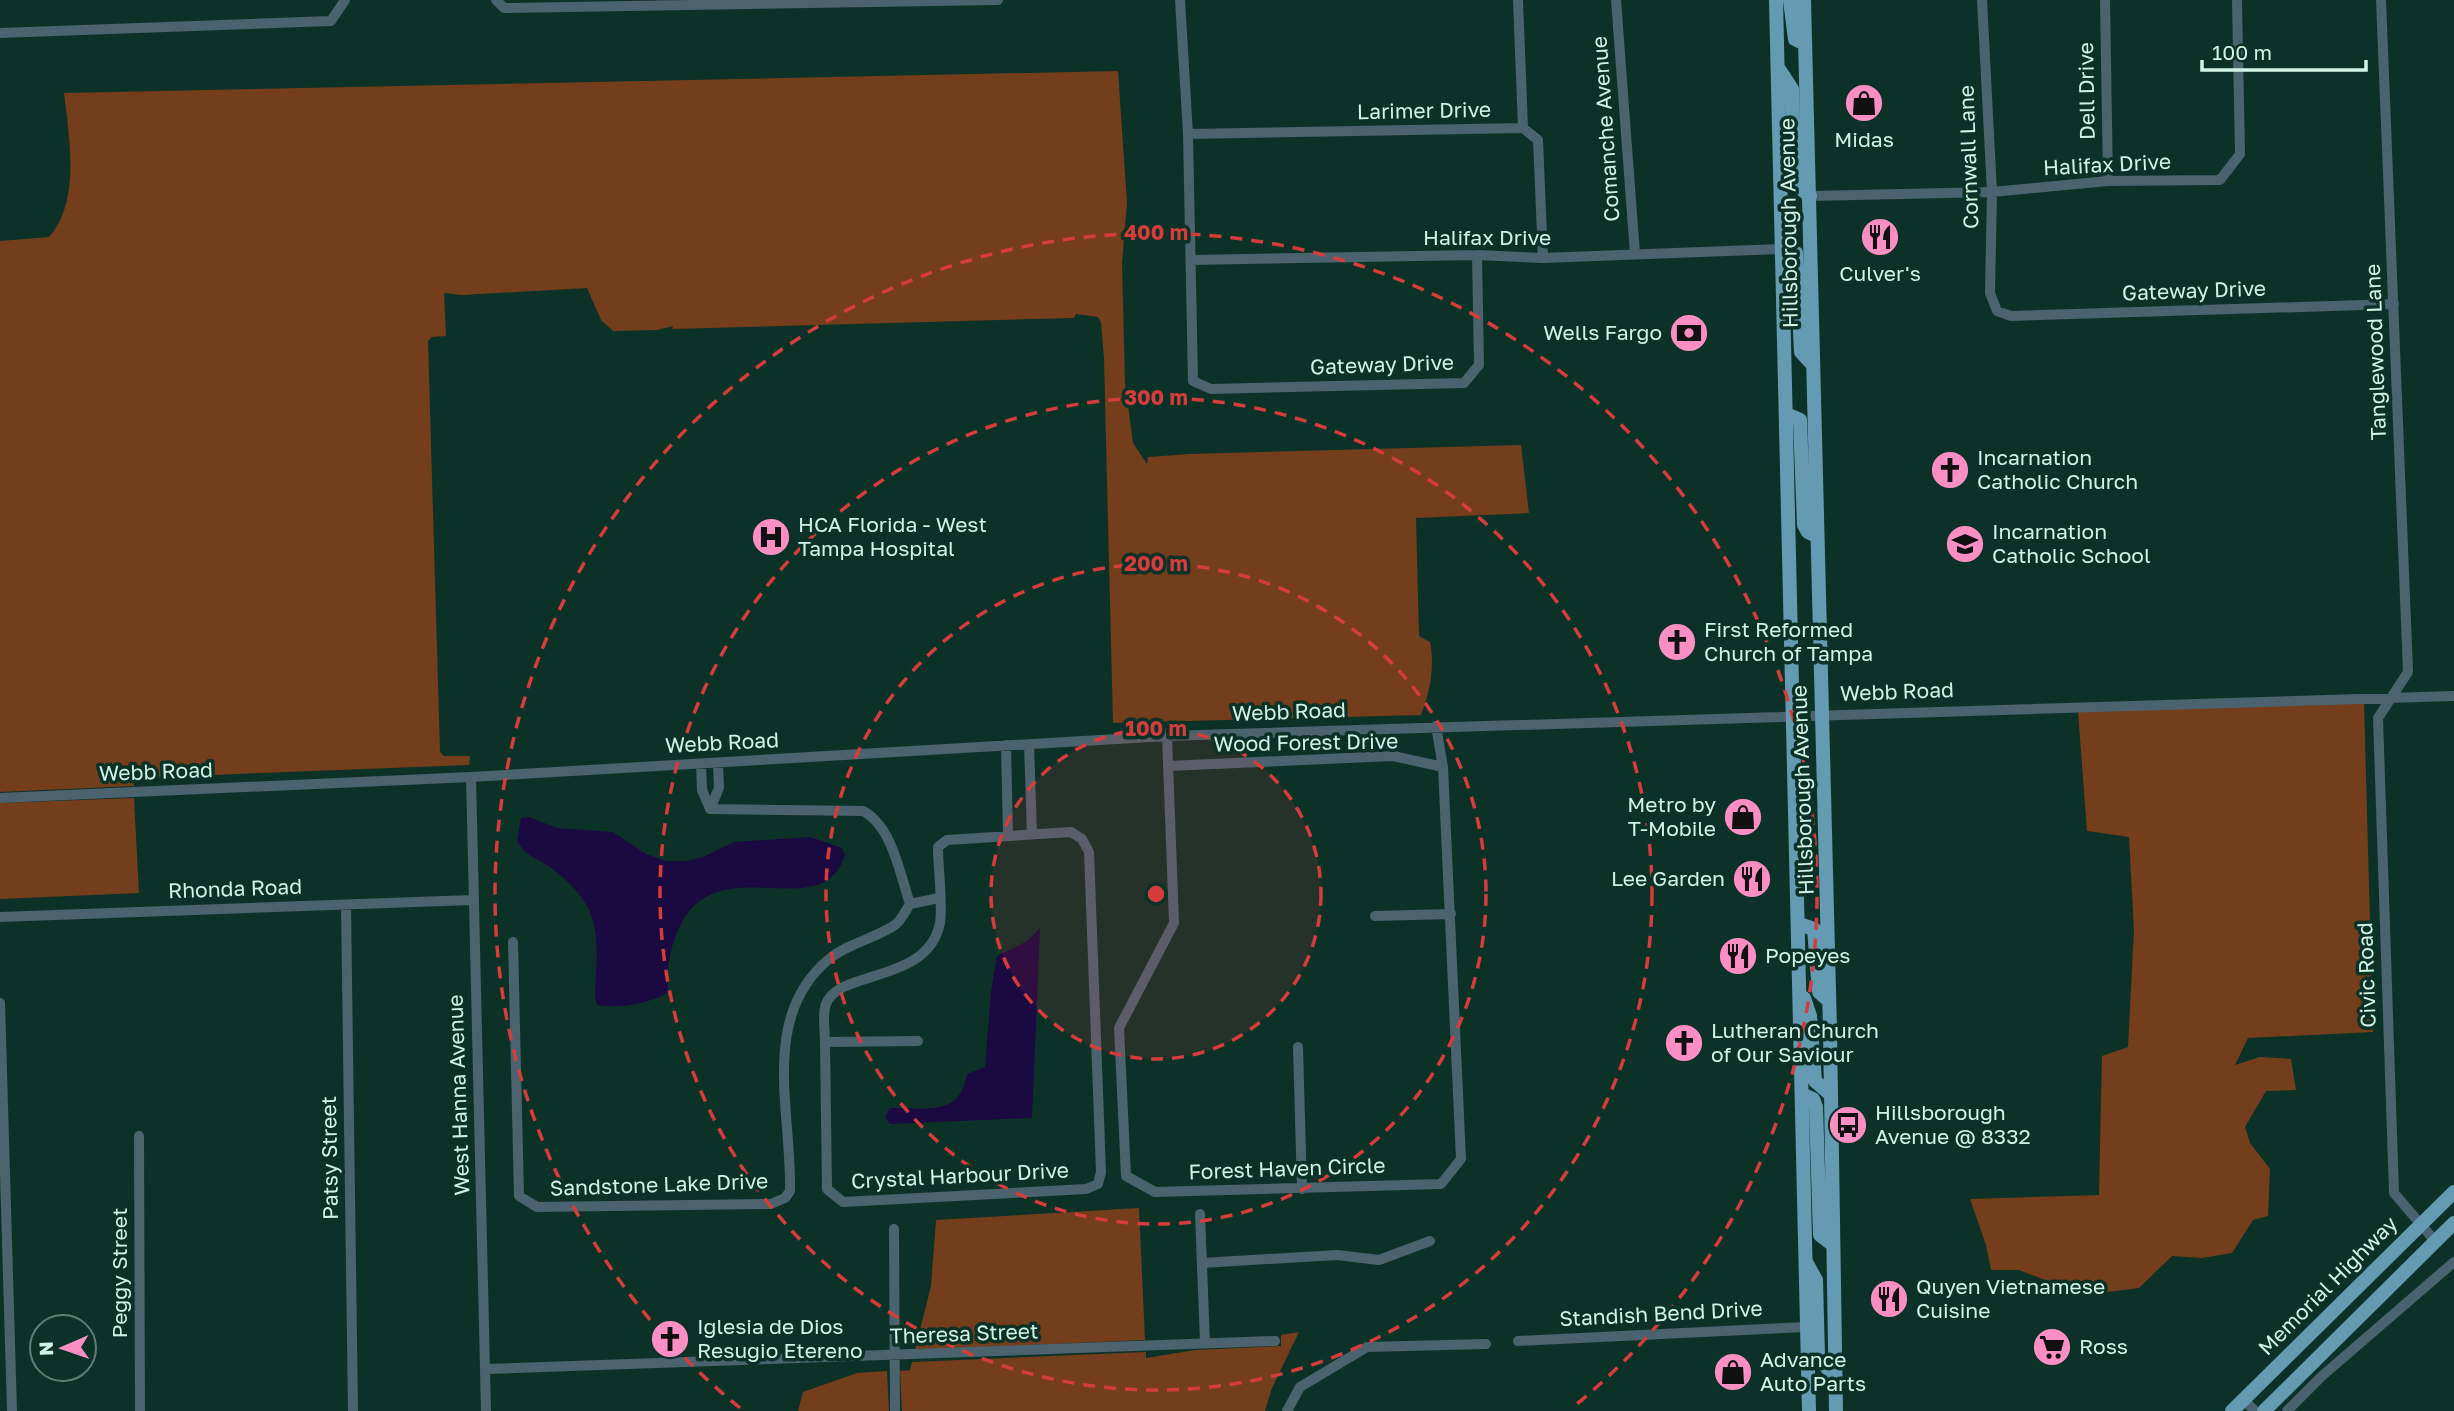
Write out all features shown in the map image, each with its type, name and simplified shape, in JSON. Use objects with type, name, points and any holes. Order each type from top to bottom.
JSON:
[{"type":"main road","name":"Hillsborough Avenue","points":[[1776,0],[1809,1411]]},
{"type":"main road","points":[[1790,0],[1795,39],[1805,44]]},
{"type":"main road","name":"Hillsborough Avenue","points":[[1804,0],[1829,1001],[1836,1411]]},
{"type":"main road","points":[[1778,68],[1792,89],[1795,184],[1810,196]]},
{"type":"main road","points":[[1782,249],[1796,253],[1801,352],[1813,365]]},
{"type":"main road","points":[[1786,414],[1800,420],[1804,525],[1808,533],[1817,536]]},
{"type":"main road","points":[[1799,924],[1814,929],[1819,992],[1829,1001]]},
{"type":"main road","points":[[1800,987],[1810,1016],[1815,1081],[1830,1094]]},
{"type":"main road","points":[[1802,1094],[1813,1099],[1816,1107],[1819,1235],[1833,1245]]},
{"type":"main road","name":"Memorial Highway","points":[[2232,1411],[2454,1192]]},
{"type":"main road","name":"Memorial Highway","points":[[2264,1411],[2454,1223]]},
{"type":"main road","points":[[1805,1261],[1816,1280],[1818,1356],[1834,1377]]},
{"type":"street","points":[[0,33],[331,21],[345,0]]},
{"type":"street","points":[[496,0],[504,8],[998,0]]},
{"type":"street","points":[[1180,0],[1188,134],[1191,260]]},
{"type":"street","points":[[1518,0],[1523,128],[1538,140],[1543,258]]},
{"type":"street","name":"Comanche Avenue","points":[[1616,0],[1635,254]]},
{"type":"street","name":"Cornwall Lane","points":[[1982,0],[1992,192],[1990,293],[1997,311]]},
{"type":"street","name":"Dell Drive","points":[[2105,0],[2108,181]]},
{"type":"street","name":"Halifax Drive","points":[[1810,196],[1992,192],[2108,181],[2220,180],[2239,154],[2237,0]]},
{"type":"street","name":"Tanglewood Lane","points":[[2381,0],[2408,672],[2391,697]]},
{"type":"street","name":"Larimer Drive","points":[[1188,134],[1523,128]]},
{"type":"street","name":"Halifax Drive","points":[[1191,260],[1477,256],[1543,258],[1782,249]]},
{"type":"street","name":"Gateway Drive","points":[[1191,260],[1193,381],[1211,389],[1464,383],[1479,365],[1477,256]]},
{"type":"street","name":"Gateway Drive","points":[[1997,311],[2011,316],[2393,304]]},
{"type":"street","name":"Webb Road","points":[[0,798],[471,778],[1167,736],[1822,713],[2454,696]]},
{"type":"street","name":"Civic Road","points":[[2391,697],[2378,718],[2394,1193],[2435,1241]]},
{"type":"street","name":"Forest Haven Circle","points":[[1167,736],[1174,923],[1119,1028],[1126,1176],[1155,1192],[1441,1184],[1461,1159],[1443,767],[1436,726]]},
{"type":"street","points":[[1029,744],[1032,835]]},
{"type":"street","points":[[1006,745],[1008,836]]},
{"type":"street","name":"Wood Forest Drive","points":[[1168,766],[1393,756],[1443,767]]},
{"type":"street","points":[[710,809],[719,789],[718,763]]},
{"type":"street","points":[[701,764],[702,790],[710,809]]},
{"type":"street","name":"West Hanna Avenue","points":[[471,778],[486,1411]]},
{"type":"street","points":[[710,809],[863,811],[876,817],[884,831],[911,904],[939,898]]},
{"type":"street","name":"Crystal Harbour Drive","points":[[1071,832],[1082,839],[1088,852],[1101,1171],[1098,1184],[1086,1189],[843,1202],[827,1189],[826,1003],[834,993],[917,958],[929,947],[940,922],[938,847],[947,840],[1008,836],[1071,832]]},
{"type":"street","name":"Rhonda Road","points":[[0,917],[472,900]]},
{"type":"street","name":"Sandstone Lake Drive","points":[[513,942],[519,1196],[537,1207],[771,1204],[785,1198],[790,1191],[783,1038],[794,1003],[811,974],[839,951],[897,924],[911,904]]},
{"type":"street","name":"Patsy Street","points":[[346,905],[353,1411]]},
{"type":"street","points":[[1375,916],[1451,914]]},
{"type":"street","points":[[0,1003],[12,1411]]},
{"type":"street","points":[[825,1042],[918,1041]]},
{"type":"street","points":[[1298,1047],[1302,1189]]},
{"type":"street","name":"Peggy Street","points":[[139,1136],[140,1411]]},
{"type":"street","points":[[1200,1214],[1205,1343]]},
{"type":"street","points":[[894,1230],[895,1411]]},
{"type":"street","points":[[1202,1263],[1337,1255],[1379,1260],[1430,1241]]},
{"type":"street","points":[[2287,1411],[2454,1262]]},
{"type":"street","name":"Standish Bend Drive","points":[[1518,1341],[1807,1326]]},
{"type":"street","name":"Theresa Street","points":[[487,1369],[893,1357],[1275,1340]]},
{"type":"street","points":[[1287,1411],[1300,1387],[1367,1347],[1486,1344]]},
{"type":"street","points":[[2244,1400],[2255,1411]]},
{"type":"shaded area","points":[[1118,71],[1127,203],[1122,263],[1125,383],[1133,443],[1147,464],[1148,457],[1190,454],[1521,445],[1529,513],[1416,518],[1419,636],[1430,642],[1432,661],[1429,688],[1421,715],[1113,723],[1104,358],[1101,322],[1098,317],[1076,314],[1074,318],[672,329],[673,326],[657,330],[613,331],[601,320],[587,288],[462,295],[444,293],[446,336],[432,337],[428,341],[440,752],[444,756],[470,756],[469,765],[134,778],[134,786],[0,792],[0,241],[49,237],[66,206],[70,148],[64,93]]},
{"type":"shaded area","points":[[2364,703],[2373,1032],[2248,1038],[2235,1065],[2260,1057],[2291,1059],[2296,1090],[2266,1091],[2245,1127],[2250,1143],[2270,1169],[2268,1216],[2253,1220],[2232,1253],[2202,1258],[2172,1256],[2139,1288],[2083,1295],[2019,1270],[1991,1270],[1986,1245],[1970,1199],[2099,1195],[2102,1056],[2128,1047],[2134,930],[2129,837],[2087,831],[2078,712]]},
{"type":"shaded area","points":[[134,798],[139,893],[0,899],[0,803]]},
{"type":"shaded area","points":[[529,817],[557,828],[613,832],[646,854],[666,861],[687,861],[703,857],[734,842],[810,837],[842,848],[845,855],[833,876],[816,885],[720,891],[698,902],[681,924],[674,941],[668,965],[668,992],[643,1002],[605,1006],[597,1005],[595,996],[597,957],[590,912],[570,885],[554,870],[525,851],[517,841],[521,818]]},
{"type":"shaded area","points":[[1040,928],[1032,1118],[890,1124],[885,1117],[890,1108],[928,1108],[949,1104],[963,1088],[967,1074],[985,1067],[991,991],[997,956],[1027,941]]},
{"type":"shaded area","points":[[1139,1208],[1145,1340],[915,1350],[931,1286],[936,1220]]},
{"type":"shaded area","points":[[1299,1332],[1272,1388],[1265,1411],[902,1411],[900,1371],[910,1370],[912,1362],[1146,1352],[1146,1358],[1195,1350],[1281,1346],[1281,1335]]},
{"type":"shaded area","points":[[887,1371],[889,1411],[798,1411],[803,1392],[857,1373]]},
{"type":"place","name":"Midas","points":[[1864,103]]},
{"type":"place","name":"Culver's","points":[[1880,237]]},
{"type":"place","name":"Wells Fargo","points":[[1689,333]]},
{"type":"place","name":"Incarnation Catholic Church","points":[[1950,470]]},
{"type":"place","name":"HCA Florida - West Tampa Hospital","points":[[771,537]]},
{"type":"place","name":"Incarnation Catholic School","points":[[1965,544]]},
{"type":"place","name":"First Reformed Church of Tampa","points":[[1677,642]]},
{"type":"place","name":"Metro by T-Mobile","points":[[1743,817]]},
{"type":"place","name":"Lee Garden","points":[[1752,879]]},
{"type":"place","name":"Popeyes","points":[[1738,956]]},
{"type":"place","name":"Lutheran Church of Our Saviour","points":[[1684,1043]]},
{"type":"place","name":"Hillsborough Avenue @ 8332","points":[[1848,1125]]},
{"type":"place","name":"Quyen Vietnamese Cuisine","points":[[1889,1299]]},
{"type":"place","name":"Iglesia de Dios Resugio Etereno","points":[[670,1339]]},
{"type":"place","name":"Ross","points":[[2052,1347]]},
{"type":"place","name":"Advance Auto Parts","points":[[1733,1372]]}]
